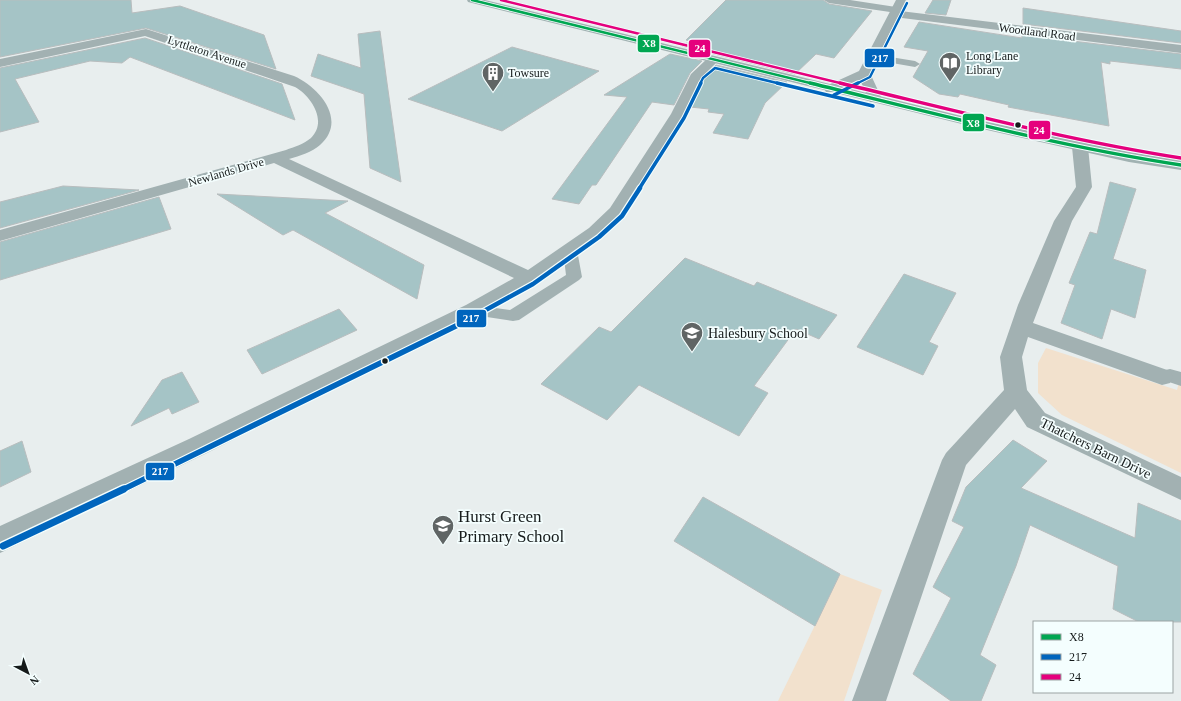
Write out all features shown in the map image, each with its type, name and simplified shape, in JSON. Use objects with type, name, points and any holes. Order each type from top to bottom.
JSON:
[{"type":"main road","points":[[472,0],[875,100],[1080,147],[1181,165]]},
{"type":"street","name":"Woodland Road","points":[[829,0],[895,12],[1181,49]]},
{"type":"street","points":[[831,89],[864,73],[901,0]]},
{"type":"street","name":"Lyttleton Avenue","points":[[0,63],[146,32],[290,79],[308,88],[317,99],[326,120],[324,132],[315,142],[275,158]]},
{"type":"street","points":[[0,540],[205,442],[473,310],[529,278],[595,232],[617,211],[678,114],[697,74],[713,60]]},
{"type":"street","points":[[864,73],[875,100]]},
{"type":"street","name":"Thatchers Barn Drive","points":[[1080,147],[1084,187],[1063,221],[1028,305],[1011,358],[1016,392],[1036,420],[1181,490]]},
{"type":"street","name":"Newlands Drive","points":[[0,236],[275,158],[529,278]]},
{"type":"street","points":[[1021,327],[1172,378]]},
{"type":"street","points":[[869,701],[955,460],[1016,392]]},
{"type":"lane","points":[[872,58],[915,64]]},
{"type":"lane","points":[[473,310],[513,316],[574,276],[570,250]]},
{"type":"shaded area","points":[[1046,348],[1177,390],[1181,374],[1181,473],[1062,415],[1038,393],[1038,363]]},
{"type":"shaded area","points":[[840,574],[882,590],[844,701],[778,701]]},
{"type":"building","points":[[0,0],[131,0],[132,13],[180,6],[264,35],[276,69],[146,28],[0,57]]},
{"type":"building","points":[[726,0],[823,0],[829,4],[872,11],[834,58],[816,54],[795,74],[682,46],[690,41],[686,40]]},
{"type":"building","points":[[933,0],[951,0],[946,15],[925,13]]},
{"type":"building","points":[[1023,8],[1181,31],[1181,43],[1023,24]]},
{"type":"building","points":[[919,22],[1022,38],[1022,35],[1181,54],[1181,69],[1110,61],[1110,64],[1101,62],[1109,126],[1008,107],[1009,105],[960,94],[958,97],[939,94],[913,77],[928,51],[904,47]]},
{"type":"building","points":[[380,31],[401,182],[370,168],[364,94],[311,76],[318,54],[361,68],[358,34]]},
{"type":"building","points":[[145,38],[282,84],[295,120],[130,57],[122,63],[90,61],[15,79],[39,122],[0,132],[0,68]]},
{"type":"building","name":"Towsure","points":[[512,47],[599,71],[502,131],[408,99]]},
{"type":"building","points":[[670,54],[702,61],[690,73],[674,105],[652,102],[596,185],[592,185],[579,204],[552,199],[627,97],[604,95]]},
{"type":"building","points":[[716,65],[787,82],[765,103],[748,139],[713,133],[724,114],[708,112],[709,109],[690,107],[704,77]]},
{"type":"building","points":[[1110,182],[1136,189],[1113,259],[1146,270],[1135,318],[1111,309],[1102,339],[1061,323],[1075,285],[1069,283],[1090,232],[1097,234]]},
{"type":"building","points":[[63,186],[139,190],[0,228],[0,202]]},
{"type":"building","points":[[217,194],[348,201],[325,213],[424,265],[417,299],[293,230],[283,235]]},
{"type":"building","points":[[159,197],[171,229],[0,280],[0,242]]},
{"type":"building","points":[[685,258],[754,286],[757,282],[837,315],[819,339],[796,329],[754,386],[768,393],[739,436],[639,385],[607,420],[541,384],[599,327],[611,332]]},
{"type":"building","points":[[904,274],[956,293],[929,342],[938,346],[923,375],[857,347]]},
{"type":"building","points":[[339,309],[357,330],[262,374],[247,350]]},
{"type":"building","points":[[182,372],[199,402],[172,414],[169,408],[131,426],[162,380]]},
{"type":"building","points":[[1013,440],[1047,461],[1021,488],[1135,538],[1138,503],[1181,521],[1181,622],[1137,621],[1113,609],[1118,566],[1030,525],[1016,566],[980,655],[996,665],[981,701],[951,701],[913,674],[951,598],[933,587],[964,527],[952,521],[966,487]]},
{"type":"building","points":[[22,441],[31,472],[0,487],[0,451]]},
{"type":"building","points":[[703,497],[840,574],[815,626],[674,541]]},
{"type":"transit line","name":"X8","points":[[472,0],[978,124],[1129,157],[1181,165]]},
{"type":"transit line","name":"24","points":[[501,0],[980,117],[1130,150],[1181,158]]},
{"type":"transit line","name":"217","points":[[834,95],[870,77],[907,3]]},
{"type":"transit line","name":"217","points":[[3,546],[201,452],[476,316],[533,284],[599,237],[622,216],[684,118],[703,78],[715,68],[873,106]]},
{"type":"place","name":"Long Lane Library","points":[[950,82]]},
{"type":"place","name":"Towsure","points":[[493,92]]},
{"type":"place","name":"Halesbury School","points":[[692,352]]},
{"type":"place","name":"Hurst Green Primary School","points":[[443,546]]}]
